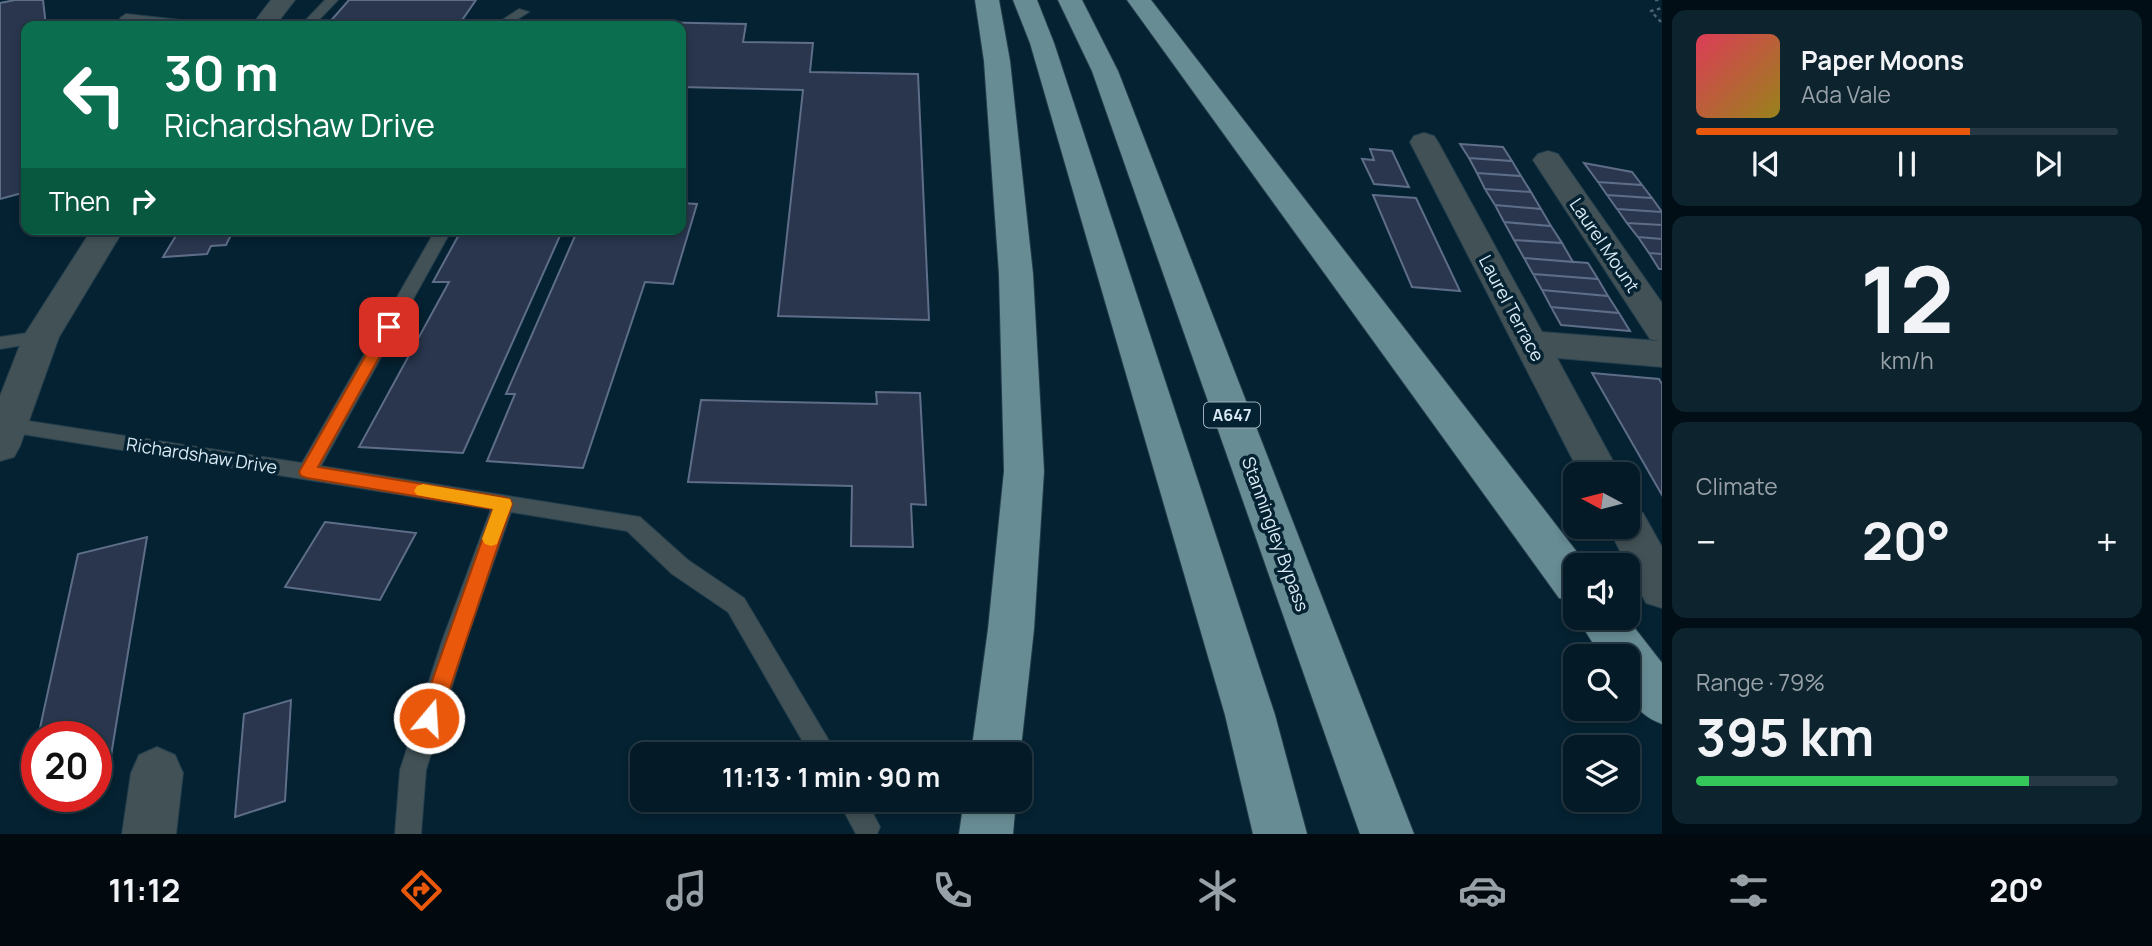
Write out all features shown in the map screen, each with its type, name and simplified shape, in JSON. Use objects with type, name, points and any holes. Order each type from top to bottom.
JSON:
[{"type":"highway","points":[[987,0],[997,61],[1016,274],[1024,471],[1012,629],[998,742]]},
{"type":"highway","points":[[1025,0],[1042,43],[1246,701],[1280,834]]},
{"type":"highway","name":"Stanningley Bypass","points":[[1070,0],[1105,71],[1387,834]]},
{"type":"highway","points":[[1139,0],[1253,149],[1563,568]]},
{"type":"highway","points":[[1609,630],[1662,701]]},
{"type":"highway","points":[[986,834],[989,812]]},
{"type":"street","points":[[267,21],[283,0]]},
{"type":"street","name":"Laurel Terrace","points":[[1424,142],[1594,462]]},
{"type":"street","name":"Laurel Mount","points":[[1548,160],[1662,330]]},
{"type":"street","points":[[5,435],[41,337],[104,235]]},
{"type":"street","points":[[1530,343],[1662,354]]},
{"type":"street","points":[[1635,539],[1662,589]]},
{"type":"street","points":[[149,834],[157,773]]},
{"type":"lane","points":[[311,21],[332,0]]},
{"type":"lane","points":[[508,21],[523,12]]},
{"type":"lane","points":[[126,18],[154,21]]},
{"type":"lane","points":[[307,472],[441,235]]},
{"type":"lane","points":[[0,343],[41,337]]},
{"type":"lane","name":"Richardshaw Drive","points":[[5,435],[307,472],[633,523],[680,568],[736,605],[817,742]]},
{"type":"lane","points":[[408,834],[413,770],[454,641],[503,504]]},
{"type":"lane","points":[[858,812],[867,827]]},
{"type":"path","points":[[1655,0],[1662,1]]},
{"type":"path","points":[[1661,22],[1651,11],[1662,8]]},
{"type":"building","points":[[43,0],[45,21],[21,21],[21,193],[0,199],[0,3]]},
{"type":"building","points":[[349,0],[476,0],[461,21],[331,21]]},
{"type":"building","points":[[686,23],[746,24],[743,42],[813,43],[810,72],[918,74],[929,320],[778,316],[803,90],[686,87]]},
{"type":"building","points":[[1460,144],[1503,147],[1512,161],[1469,158]]},
{"type":"building","points":[[1370,149],[1392,151],[1409,187],[1374,184],[1362,159],[1374,160]]},
{"type":"building","points":[[1469,158],[1512,161],[1521,176],[1477,173]]},
{"type":"building","points":[[1584,163],[1632,172],[1642,185],[1598,182]]},
{"type":"building","points":[[1477,173],[1521,176],[1531,192],[1485,189]]},
{"type":"building","points":[[1598,182],[1642,185],[1652,198],[1607,195]]},
{"type":"building","points":[[1485,189],[1531,192],[1541,209],[1495,205]]},
{"type":"building","points":[[1373,195],[1416,198],[1460,291],[1412,287]]},
{"type":"building","points":[[1607,195],[1652,198],[1662,212],[1617,209]]},
{"type":"building","points":[[686,203],[697,204],[673,284],[645,282],[583,468],[487,461],[515,394],[506,394],[575,235],[686,235]]},
{"type":"building","points":[[1495,205],[1541,209],[1551,226],[1504,222]]},
{"type":"building","points":[[1617,209],[1662,212],[1662,225],[1627,223]]},
{"type":"building","points":[[1504,222],[1551,226],[1562,243],[1514,240]]},
{"type":"building","points":[[1627,223],[1662,225],[1662,239],[1638,237]]},
{"type":"building","points":[[176,235],[231,235],[226,245],[211,246],[207,254],[163,257]]},
{"type":"building","points":[[459,235],[560,235],[463,453],[359,447],[449,282],[433,282]]},
{"type":"building","points":[[1638,237],[1662,239],[1662,254],[1649,253]]},
{"type":"building","points":[[1514,240],[1562,243],[1573,262],[1524,258]]},
{"type":"building","points":[[1649,253],[1662,254],[1662,269],[1659,269]]},
{"type":"building","points":[[1524,258],[1588,263],[1598,279],[1533,274]]},
{"type":"building","points":[[1533,274],[1598,279],[1608,296],[1542,290]]},
{"type":"building","points":[[1542,290],[1608,296],[1619,313],[1551,307]]},
{"type":"building","points":[[1551,307],[1619,313],[1630,331],[1561,325]]},
{"type":"building","points":[[1592,373],[1659,379],[1662,384],[1662,495]]},
{"type":"building","points":[[876,392],[920,393],[926,505],[911,504],[913,547],[851,546],[852,486],[688,482],[701,400],[877,404]]},
{"type":"building","points":[[325,522],[416,533],[380,600],[285,587]]},
{"type":"building","points":[[147,537],[112,750],[112,721],[41,721],[78,554]]},
{"type":"building","points":[[291,700],[285,801],[235,817],[244,714]]},
{"type":"slow traffic","points":[[423,491],[503,504],[491,539]]},
{"type":"route","points":[[389,327],[307,472],[503,504],[429,718]]}]
